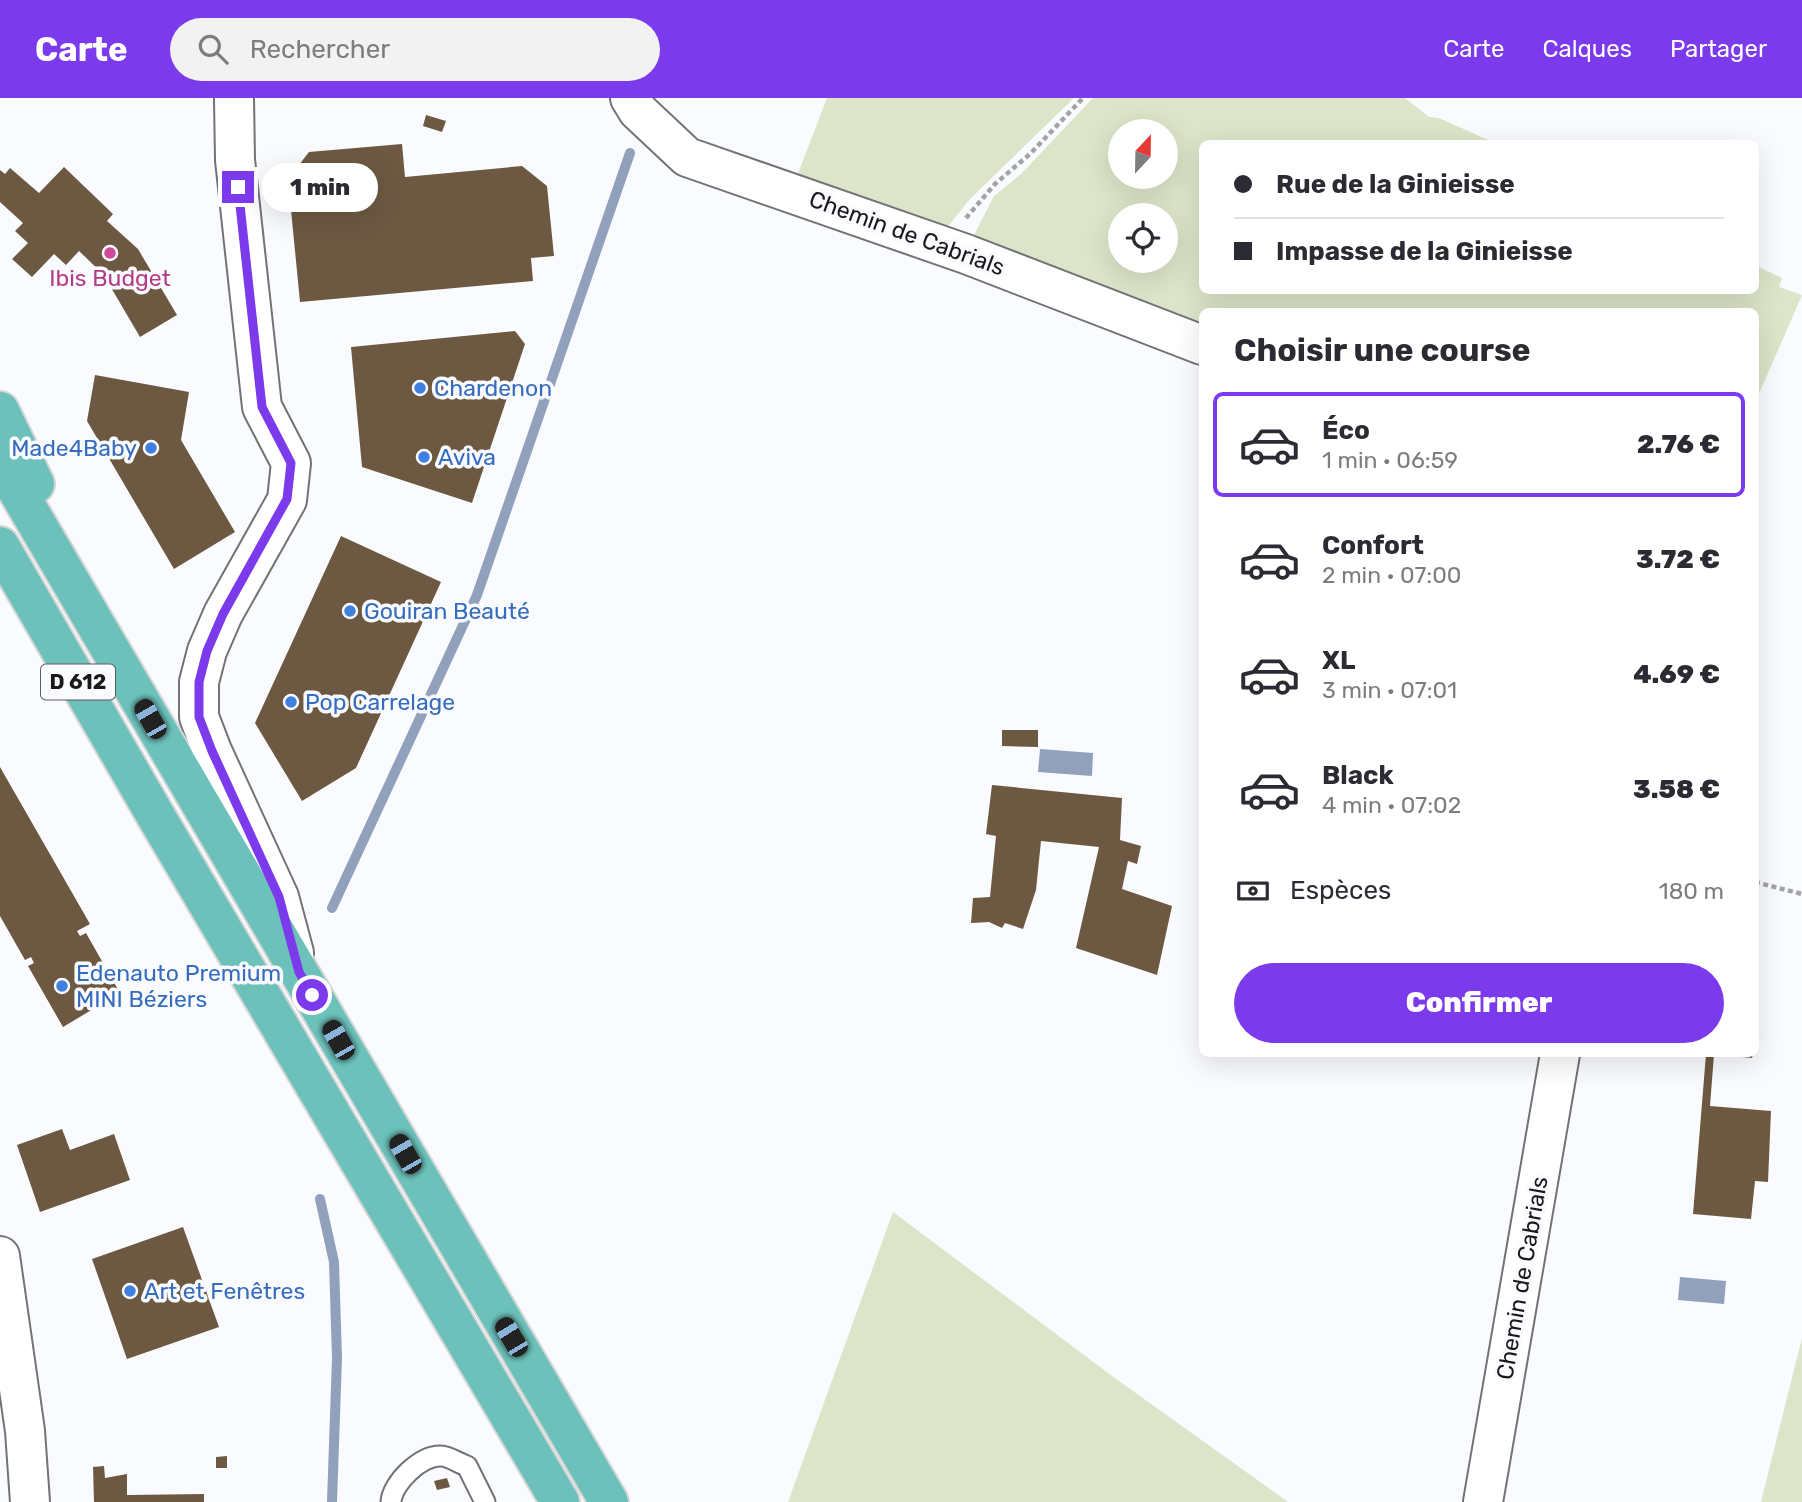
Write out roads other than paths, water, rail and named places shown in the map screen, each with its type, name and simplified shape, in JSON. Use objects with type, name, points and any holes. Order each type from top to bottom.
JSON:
[{"type":"highway","name":"D 612","points":[[0,411],[20,450],[97,628]]},
{"type":"highway","name":"D 612","points":[[0,461],[609,1502]]},
{"type":"highway","name":"D 612","points":[[0,546],[560,1502]]},
{"type":"highway","name":"D 612","points":[[0,587],[157,818]]},
{"type":"street","points":[[234,98],[236,160],[262,407],[291,463],[287,499],[223,614],[207,651],[199,682],[199,717],[279,897],[299,972]]},
{"type":"street","name":"Chemin de Cabrials","points":[[630,98],[638,111],[687,157],[944,246],[1199,344]]},
{"type":"street","name":"Chemin de Cabrials","points":[[1483,1502],[1559,1057]]},
{"type":"street","points":[[0,1256],[26,1431],[30,1502]]},
{"type":"lane","points":[[391,1502],[391,1494],[414,1464],[441,1456],[467,1466],[485,1502]]},
{"type":"water","points":[[1040,749],[1093,753],[1092,776],[1038,772]]},
{"type":"water","points":[[1680,1277],[1726,1281],[1724,1304],[1678,1300]]},
{"type":"waterway","points":[[332,908],[477,595],[630,153]]},
{"type":"waterway","points":[[320,1199],[334,1262],[337,1358],[332,1502]]},
{"type":"place","name":"Ibis Budget","points":[[110,253]]},
{"type":"place","name":"Chardenon","points":[[420,388]]},
{"type":"place","name":"Made4Baby","points":[[151,448]]},
{"type":"place","name":"Aviva","points":[[424,457]]},
{"type":"place","name":"Gouiran Beauté","points":[[350,611]]},
{"type":"place","name":"Pop Carrelage","points":[[291,702]]},
{"type":"place","name":"Edenauto Premium MINI Béziers","points":[[62,986]]},
{"type":"place","name":"Art et Fenêtres","points":[[130,1291]]}]
